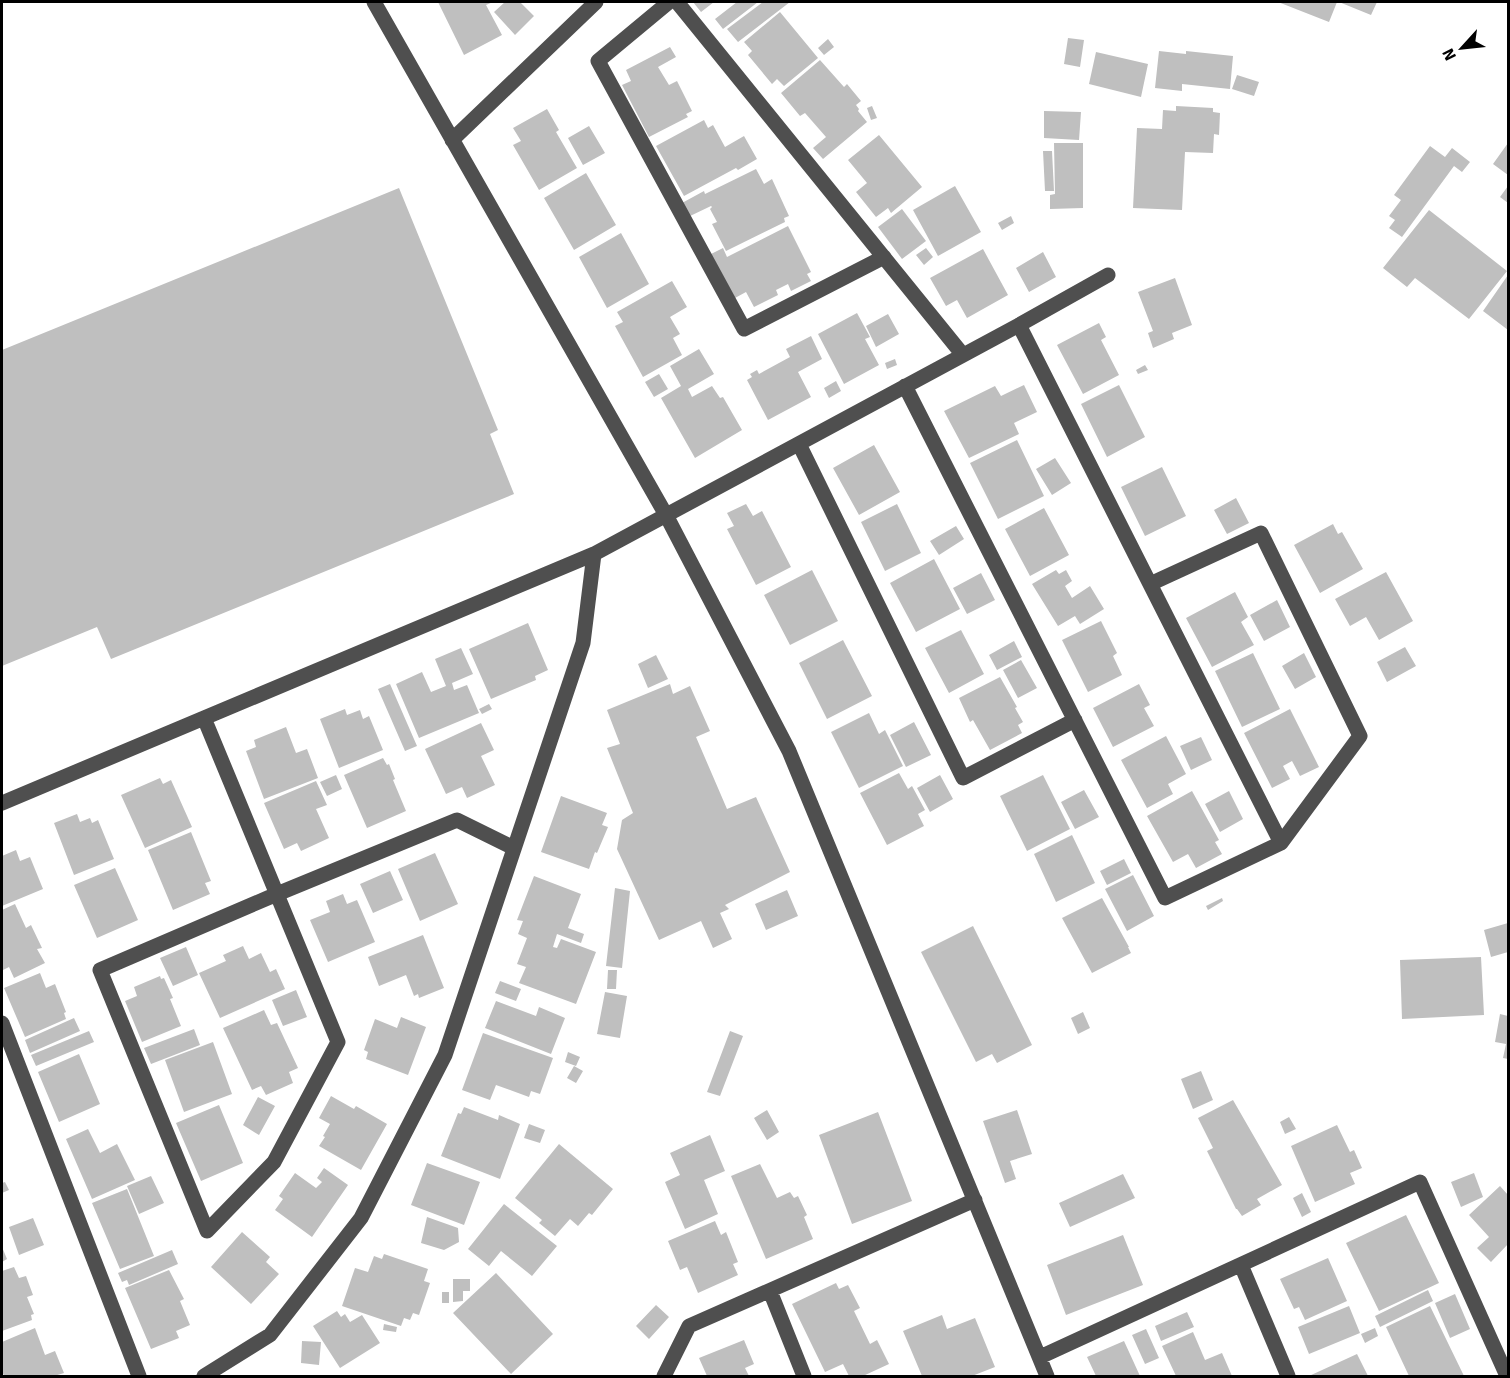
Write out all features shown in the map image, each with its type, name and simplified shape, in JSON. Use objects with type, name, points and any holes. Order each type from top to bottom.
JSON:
[{"type":"street","points":[[374,2],[666,516],[789,751],[1047,1377]]},
{"type":"street","points":[[453,140],[596,2]]},
{"type":"street","points":[[669,2],[598,62],[744,329],[884,257]]},
{"type":"street","points":[[677,2],[963,355]]},
{"type":"street","points":[[2,803],[594,554],[1019,326],[1108,275]]},
{"type":"street","points":[[1019,326],[1281,843]]},
{"type":"street","points":[[905,386],[1165,897],[1281,843],[1360,736],[1261,532],[1150,584]]},
{"type":"street","points":[[799,444],[963,778],[1075,720]]},
{"type":"street","points":[[204,1377],[270,1335],[361,1218],[445,1055],[583,643],[594,554]]},
{"type":"street","points":[[204,718],[277,894],[338,1042],[274,1162],[207,1231],[100,970],[277,894],[457,820],[514,848]]},
{"type":"street","points":[[2,1023],[139,1377]]},
{"type":"street","points":[[1040,1357],[1420,1182],[1507,1377]]},
{"type":"street","points":[[664,1377],[689,1326],[975,1200]]},
{"type":"street","points":[[1242,1265],[1288,1377]]},
{"type":"street","points":[[770,1291],[804,1377]]},
{"type":"building","points":[[438,2],[493,2],[486,5],[502,35],[464,55]]},
{"type":"building","points":[[505,2],[520,2],[534,16],[515,35],[494,12]]},
{"type":"building","points":[[693,2],[714,2],[701,12]]},
{"type":"building","points":[[737,2],[758,2],[723,29],[715,19]]},
{"type":"building","points":[[763,2],[790,2],[738,42],[727,29]]},
{"type":"building","points":[[1278,2],[1337,2],[1329,22]]},
{"type":"building","points":[[1339,2],[1377,2],[1371,15]]},
{"type":"building","points":[[780,12],[818,58],[784,86],[777,79],[772,84],[748,55],[752,51],[744,42]]},
{"type":"building","points":[[1068,38],[1084,40],[1080,67],[1064,64]]},
{"type":"building","points":[[828,39],[834,47],[824,55],[818,48]]},
{"type":"building","points":[[670,47],[676,57],[658,67],[669,85],[677,81],[692,111],[686,114],[688,117],[649,137],[622,85],[631,81],[626,70]]},
{"type":"building","points":[[1159,51],[1186,54],[1186,51],[1233,56],[1230,89],[1182,84],[1182,91],[1155,88]]},
{"type":"building","points":[[1096,52],[1148,64],[1141,97],[1089,84]]},
{"type":"building","points":[[820,60],[844,87],[847,84],[861,101],[856,105],[867,122],[823,159],[813,148],[826,137],[805,113],[800,116],[781,93]]},
{"type":"building","points":[[1237,75],[1259,82],[1254,96],[1232,89]]},
{"type":"building","points":[[872,106],[877,118],[871,120],[867,108]]},
{"type":"building","points":[[1176,106],[1213,108],[1213,112],[1220,113],[1219,135],[1214,134],[1213,153],[1185,152],[1182,210],[1133,208],[1137,128],[1162,129],[1163,110],[1176,111]]},
{"type":"building","points":[[547,109],[559,130],[556,132],[577,168],[539,190],[513,145],[521,141],[513,128]]},
{"type":"building","points":[[1044,111],[1081,112],[1079,140],[1044,138]]},
{"type":"building","points":[[704,120],[708,128],[713,125],[725,147],[744,136],[757,159],[684,196],[656,146]]},
{"type":"building","points":[[589,126],[605,153],[583,165],[568,138]]},
{"type":"building","points":[[879,135],[922,187],[891,213],[888,208],[876,217],[856,192],[867,183],[848,160]]},
{"type":"building","points":[[1054,143],[1083,143],[1083,208],[1050,209],[1050,195],[1055,194]]},
{"type":"building","points":[[1508,143],[1508,175],[1493,164]]},
{"type":"building","points":[[1430,146],[1445,157],[1452,148],[1470,162],[1462,172],[1454,166],[1402,237],[1389,228],[1395,220],[1389,216],[1401,200],[1394,195]]},
{"type":"building","points":[[1043,151],[1052,151],[1054,191],[1045,191]]},
{"type":"building","points":[[756,169],[764,184],[772,179],[789,216],[784,218],[785,222],[726,251],[712,224],[717,222],[710,209],[712,207],[688,217],[682,203]]},
{"type":"building","points":[[586,173],[616,225],[574,250],[544,198]]},
{"type":"building","points":[[955,186],[981,232],[938,256],[913,210]]},
{"type":"building","points":[[1508,186],[1508,203],[1500,197]]},
{"type":"building","points":[[399,188],[498,430],[490,434],[514,494],[111,659],[97,627],[2,666],[2,350]]},
{"type":"building","points":[[902,209],[926,241],[902,259],[878,227]]},
{"type":"building","points":[[1429,210],[1507,271],[1469,319],[1415,278],[1407,287],[1383,268]]},
{"type":"building","points":[[1011,216],[1014,223],[1002,230],[998,223]]},
{"type":"building","points":[[788,226],[811,272],[807,274],[811,281],[791,291],[788,284],[776,290],[778,295],[754,307],[746,292],[735,298],[711,254],[723,248],[727,257]]},
{"type":"building","points":[[621,233],[649,284],[607,308],[579,257]]},
{"type":"building","points":[[926,248],[933,257],[924,265],[916,255]]},
{"type":"building","points":[[983,249],[1008,295],[967,318],[957,300],[946,306],[930,278]]},
{"type":"building","points":[[1043,252],[1056,277],[1029,292],[1016,268]]},
{"type":"building","points":[[1508,275],[1508,330],[1483,311]]},
{"type":"building","points":[[1175,278],[1192,325],[1172,333],[1174,339],[1153,348],[1148,333],[1153,331],[1138,292]]},
{"type":"building","points":[[672,281],[687,307],[670,317],[680,334],[673,338],[682,355],[643,377],[615,326],[623,322],[617,312]]},
{"type":"building","points":[[857,313],[870,337],[865,339],[879,365],[844,384],[818,334]]},
{"type":"building","points":[[888,314],[899,334],[876,347],[866,326]]},
{"type":"building","points":[[1099,323],[1106,337],[1101,340],[1119,375],[1083,394],[1057,345]]},
{"type":"building","points":[[811,336],[822,359],[798,372],[811,397],[768,420],[747,380],[752,377],[750,374],[757,370],[759,374],[790,357],[786,349]]},
{"type":"building","points":[[699,349],[714,374],[688,389],[692,397],[712,386],[720,398],[723,397],[742,430],[695,458],[661,398],[681,386],[670,366]]},
{"type":"building","points":[[895,359],[897,365],[887,369],[885,363]]},
{"type":"building","points":[[1145,365],[1148,370],[1138,374],[1136,370]]},
{"type":"building","points":[[659,374],[668,389],[654,397],[645,382]]},
{"type":"building","points":[[836,381],[841,391],[829,398],[824,388]]},
{"type":"building","points":[[1024,385],[1037,412],[1014,423],[1019,434],[969,458],[944,411],[995,386],[1001,396]]},
{"type":"building","points":[[1119,385],[1145,437],[1107,457],[1081,404]]},
{"type":"building","points":[[1017,440],[1044,496],[998,519],[970,463]]},
{"type":"building","points":[[874,445],[900,492],[859,515],[833,468]]},
{"type":"building","points":[[1055,458],[1071,483],[1052,495],[1036,469]]},
{"type":"building","points":[[1162,467],[1186,516],[1145,536],[1121,487]]},
{"type":"building","points":[[1236,498],[1249,523],[1227,534],[1214,510]]},
{"type":"building","points":[[746,504],[753,516],[762,511],[791,567],[756,585],[727,529],[734,526],[727,513]]},
{"type":"building","points":[[897,504],[921,553],[885,571],[861,522]]},
{"type":"building","points":[[1044,508],[1069,555],[1030,576],[1005,529]]},
{"type":"building","points":[[1333,524],[1338,534],[1342,532],[1363,569],[1320,593],[1294,545]]},
{"type":"building","points":[[956,526],[964,539],[939,555],[930,541]]},
{"type":"building","points":[[934,559],[960,609],[916,632],[890,583]]},
{"type":"building","points":[[812,570],[838,621],[790,645],[764,595]]},
{"type":"building","points":[[1056,570],[1059,574],[1066,570],[1072,581],[1065,586],[1072,598],[1090,586],[1104,609],[1080,624],[1075,616],[1058,626],[1032,584]]},
{"type":"building","points":[[1386,572],[1413,621],[1379,640],[1366,617],[1350,626],[1335,599]]},
{"type":"building","points":[[981,573],[995,600],[967,614],[953,588]]},
{"type":"building","points":[[1235,592],[1248,617],[1241,622],[1254,645],[1212,667],[1186,618]]},
{"type":"building","points":[[1277,600],[1290,627],[1264,641],[1250,615]]},
{"type":"building","points":[[1101,621],[1117,653],[1113,656],[1122,675],[1088,692],[1062,640]]},
{"type":"building","points":[[528,623],[548,670],[535,676],[536,680],[491,699],[469,649]]},
{"type":"building","points":[[961,630],[984,674],[949,693],[925,648]]},
{"type":"building","points":[[843,640],[872,696],[827,719],[799,663]]},
{"type":"building","points":[[1014,641],[1022,657],[997,670],[989,655]]},
{"type":"building","points":[[1405,647],[1416,666],[1387,682],[1377,662]]},
{"type":"building","points":[[461,648],[473,674],[452,683],[454,690],[467,685],[479,713],[419,738],[396,684],[422,672],[431,692],[446,686],[435,659]]},
{"type":"building","points":[[1253,653],[1280,709],[1242,727],[1215,671]]},
{"type":"building","points":[[1304,653],[1316,677],[1295,689],[1282,666]]},
{"type":"building","points":[[656,655],[668,679],[648,688],[638,664]]},
{"type":"building","points":[[1021,660],[1037,688],[1018,698],[1003,670]]},
{"type":"building","points":[[1000,677],[1023,722],[1018,725],[1022,733],[990,750],[973,720],[970,722],[959,698]]},
{"type":"building","points":[[390,684],[417,746],[405,751],[378,689]]},
{"type":"building","points":[[670,684],[673,694],[690,686],[710,731],[696,737],[727,809],[756,797],[790,872],[725,905],[729,909],[720,913],[732,939],[713,948],[701,921],[659,940],[617,849],[622,820],[633,813],[607,748],[620,744],[607,710]]},
{"type":"building","points":[[1139,684],[1150,705],[1144,708],[1154,726],[1113,747],[1093,708]]},
{"type":"building","points":[[489,704],[492,709],[482,714],[479,709]]},
{"type":"building","points":[[345,709],[347,715],[360,710],[363,719],[369,716],[383,750],[339,768],[320,719]]},
{"type":"building","points":[[1290,709],[1319,767],[1300,776],[1292,761],[1283,766],[1290,779],[1272,788],[1244,733]]},
{"type":"building","points":[[869,713],[879,734],[885,730],[903,766],[859,788],[831,732]]},
{"type":"building","points":[[914,722],[931,755],[906,767],[890,735]]},
{"type":"building","points":[[481,723],[494,750],[481,756],[495,785],[467,798],[462,787],[446,794],[425,749]]},
{"type":"building","points":[[286,727],[296,753],[307,749],[318,778],[264,799],[246,751],[256,747],[254,740]]},
{"type":"building","points":[[1166,736],[1186,774],[1168,784],[1173,794],[1147,808],[1121,760]]},
{"type":"building","points":[[1201,737],[1212,760],[1191,770],[1180,746]]},
{"type":"building","points":[[383,758],[387,765],[389,764],[406,811],[367,828],[344,775]]},
{"type":"building","points":[[899,773],[908,789],[912,786],[925,810],[918,814],[924,826],[887,845],[860,793]]},
{"type":"building","points":[[336,775],[342,789],[327,796],[320,782]]},
{"type":"building","points":[[940,775],[953,799],[930,812],[917,788]]},
{"type":"building","points":[[1043,775],[1070,829],[1027,851],[1000,796]]},
{"type":"building","points":[[160,778],[163,784],[171,780],[192,827],[145,848],[121,795]]},
{"type":"building","points":[[316,781],[327,805],[316,809],[329,838],[301,851],[297,843],[284,849],[264,803]]},
{"type":"building","points":[[1084,790],[1099,817],[1075,829],[1061,802]]},
{"type":"building","points":[[1192,791],[1219,840],[1215,842],[1222,854],[1196,868],[1188,854],[1173,862],[1147,816]]},
{"type":"building","points":[[1229,791],[1243,819],[1220,832],[1205,804]]},
{"type":"building","points":[[561,796],[607,813],[602,825],[608,827],[589,869],[541,852]]},
{"type":"building","points":[[77,814],[80,822],[90,818],[92,823],[98,820],[114,859],[74,875],[54,823]]},
{"type":"building","points":[[191,832],[211,881],[205,883],[210,894],[173,910],[148,850]]},
{"type":"building","points":[[1072,835],[1095,883],[1056,902],[1034,854]]},
{"type":"building","points":[[16,850],[20,861],[30,857],[43,889],[2,906],[2,856]]},
{"type":"building","points":[[435,853],[458,904],[420,921],[398,869]]},
{"type":"building","points":[[1124,859],[1131,873],[1107,885],[1100,871]]},
{"type":"building","points":[[115,868],[138,920],[97,938],[74,885]]},
{"type":"building","points":[[390,871],[403,900],[373,913],[360,884]]},
{"type":"building","points":[[1133,875],[1154,916],[1127,931],[1105,889]]},
{"type":"building","points":[[534,876],[581,894],[568,928],[584,934],[581,943],[557,934],[553,947],[557,948],[561,939],[596,952],[576,1004],[519,983],[526,967],[517,964],[527,938],[518,934],[523,921],[517,920]]},
{"type":"building","points":[[615,888],[630,891],[622,968],[606,966]]},
{"type":"building","points":[[787,890],[798,916],[766,930],[755,904]]},
{"type":"building","points":[[343,894],[347,904],[357,900],[375,942],[328,962],[310,920],[330,912],[326,901]]},
{"type":"building","points":[[1102,898],[1131,953],[1092,973],[1062,918]]},
{"type":"building","points":[[1222,898],[1223,901],[1208,910],[1206,906]]},
{"type":"building","points":[[15,904],[26,928],[31,925],[42,948],[37,949],[45,963],[14,978],[9,967],[3,970],[2,966],[2,910]]},
{"type":"building","points":[[1508,923],[1508,952],[1491,957],[1484,930]]},
{"type":"building","points":[[973,926],[1032,1045],[997,1063],[992,1054],[976,1062],[921,952]]},
{"type":"building","points":[[423,935],[444,988],[419,998],[418,994],[414,996],[406,975],[379,986],[368,957]]},
{"type":"building","points":[[243,946],[249,959],[261,953],[270,972],[276,969],[285,989],[220,1018],[199,973],[226,961],[223,955]]},
{"type":"building","points":[[186,947],[198,975],[173,986],[160,958]]},
{"type":"building","points":[[1481,957],[1484,1015],[1402,1019],[1400,960]]},
{"type":"building","points":[[608,970],[617,970],[616,989],[607,989]]},
{"type":"building","points":[[40,973],[46,988],[55,984],[66,1012],[64,1013],[66,1019],[25,1037],[4,988]]},
{"type":"building","points":[[160,976],[161,979],[164,978],[173,998],[170,999],[181,1026],[142,1042],[125,1001],[137,996],[134,987]]},
{"type":"building","points":[[500,981],[521,989],[516,1001],[495,993]]},
{"type":"building","points":[[296,990],[307,1017],[283,1026],[272,1000]]},
{"type":"building","points":[[605,992],[627,996],[620,1038],[597,1034]]},
{"type":"building","points":[[496,1001],[536,1016],[539,1007],[565,1018],[551,1054],[485,1028]]},
{"type":"building","points":[[264,1010],[271,1025],[277,1023],[298,1068],[289,1072],[293,1083],[266,1095],[261,1086],[252,1090],[223,1028]]},
{"type":"building","points":[[1083,1012],[1090,1028],[1078,1034],[1071,1018]]},
{"type":"building","points":[[1500,1014],[1508,1016],[1508,1059],[1503,1058],[1506,1044],[1495,1042]]},
{"type":"building","points":[[401,1017],[426,1027],[408,1075],[366,1059],[368,1052],[364,1050],[375,1019],[397,1028]]},
{"type":"building","points":[[74,1018],[80,1031],[30,1053],[25,1040]]},
{"type":"building","points":[[194,1029],[200,1045],[151,1064],[144,1048]]},
{"type":"building","points":[[89,1031],[94,1042],[36,1066],[31,1055]]},
{"type":"building","points":[[730,1031],[743,1036],[720,1096],[707,1092]]},
{"type":"building","points":[[483,1033],[553,1058],[540,1094],[531,1091],[529,1097],[496,1085],[490,1100],[462,1090]]},
{"type":"building","points":[[213,1042],[232,1094],[184,1112],[165,1060]]},
{"type":"building","points":[[568,1052],[580,1057],[576,1066],[565,1062]]},
{"type":"building","points":[[79,1054],[100,1104],[59,1122],[38,1072]]},
{"type":"building","points":[[574,1066],[583,1071],[576,1083],[567,1078]]},
{"type":"building","points":[[1201,1071],[1213,1100],[1193,1109],[1181,1079]]},
{"type":"building","points":[[331,1096],[354,1109],[356,1106],[387,1124],[361,1170],[319,1146],[330,1124],[319,1118]]},
{"type":"building","points":[[258,1097],[275,1106],[259,1135],[243,1125]]},
{"type":"building","points":[[1233,1100],[1282,1185],[1257,1199],[1261,1205],[1242,1216],[1236,1209],[1207,1151],[1213,1148],[1198,1118]]},
{"type":"building","points":[[219,1105],[243,1163],[201,1181],[176,1123]]},
{"type":"building","points":[[464,1107],[498,1120],[499,1115],[520,1124],[500,1179],[441,1156],[458,1113],[461,1114]]},
{"type":"building","points":[[767,1110],[779,1132],[767,1140],[754,1118]]},
{"type":"building","points":[[1017,1110],[1032,1154],[1010,1161],[1016,1179],[1005,1183],[983,1121]]},
{"type":"building","points":[[878,1112],[912,1201],[852,1224],[819,1135]]},
{"type":"building","points":[[1289,1117],[1296,1129],[1285,1134],[1280,1122]]},
{"type":"building","points":[[529,1124],[545,1130],[540,1143],[524,1138]]},
{"type":"building","points":[[1337,1125],[1350,1152],[1354,1150],[1362,1168],[1350,1173],[1355,1184],[1315,1202],[1291,1146]]},
{"type":"building","points":[[88,1129],[100,1153],[117,1144],[135,1180],[92,1199],[66,1139]]},
{"type":"building","points":[[710,1135],[725,1171],[704,1180],[718,1214],[685,1229],[665,1182],[680,1175],[670,1153]]},
{"type":"building","points":[[559,1144],[613,1189],[592,1215],[589,1213],[578,1226],[570,1219],[555,1236],[539,1223],[542,1220],[515,1198]]},
{"type":"building","points":[[427,1163],[480,1182],[464,1225],[411,1205]]},
{"type":"building","points":[[760,1164],[777,1198],[790,1192],[794,1198],[798,1196],[807,1215],[804,1217],[813,1239],[766,1259],[731,1176]]},
{"type":"building","points":[[324,1168],[348,1185],[312,1237],[275,1210],[283,1199],[279,1196],[295,1173],[316,1188],[322,1182],[317,1178]]},
{"type":"building","points":[[1474,1173],[1483,1197],[1461,1207],[1451,1182]]},
{"type":"building","points":[[1123,1174],[1135,1198],[1070,1227],[1059,1203]]},
{"type":"building","points":[[151,1176],[164,1203],[139,1214],[127,1186]]},
{"type":"building","points":[[5,1182],[9,1190],[2,1193],[2,1183]]},
{"type":"building","points":[[1500,1186],[1508,1195],[1508,1244],[1491,1262],[1477,1248],[1489,1237],[1469,1215]]},
{"type":"building","points":[[127,1189],[154,1256],[120,1269],[92,1203]]},
{"type":"building","points":[[1302,1193],[1311,1212],[1302,1217],[1293,1198]]},
{"type":"building","points":[[504,1204],[557,1246],[532,1276],[501,1251],[489,1266],[468,1249]]},
{"type":"building","points":[[1406,1215],[1439,1283],[1379,1311],[1346,1243]]},
{"type":"building","points":[[427,1217],[458,1228],[459,1242],[444,1250],[421,1243]]},
{"type":"building","points":[[33,1218],[44,1245],[19,1255],[9,1227]]},
{"type":"building","points":[[715,1221],[721,1235],[726,1232],[738,1262],[733,1264],[738,1275],[698,1293],[687,1267],[680,1270],[668,1241]]},
{"type":"building","points":[[242,1232],[270,1257],[266,1262],[279,1274],[251,1304],[211,1267]]},
{"type":"building","points":[[1123,1235],[1143,1285],[1066,1315],[1047,1265]]},
{"type":"building","points":[[2,1247],[7,1259],[2,1262]]},
{"type":"building","points":[[172,1250],[178,1264],[129,1285],[127,1280],[122,1282],[118,1273]]},
{"type":"building","points":[[384,1254],[428,1269],[424,1281],[430,1283],[419,1315],[413,1313],[410,1320],[404,1318],[401,1326],[342,1306],[355,1268],[368,1272],[374,1256],[382,1259]]},
{"type":"building","points":[[1328,1258],[1347,1301],[1305,1320],[1299,1307],[1294,1309],[1280,1279]]},
{"type":"building","points":[[14,1267],[19,1278],[26,1276],[33,1295],[27,1297],[34,1314],[31,1315],[32,1320],[2,1331],[2,1271]]},
{"type":"building","points":[[169,1270],[184,1299],[180,1301],[190,1325],[176,1331],[179,1338],[151,1349],[125,1288]]},
{"type":"building","points":[[496,1273],[553,1334],[511,1374],[453,1313]]},
{"type":"building","points":[[453,1279],[470,1279],[470,1291],[463,1291],[463,1301],[453,1302]]},
{"type":"building","points":[[836,1283],[839,1289],[848,1285],[860,1308],[854,1311],[870,1344],[877,1340],[889,1364],[863,1376],[849,1376],[843,1364],[825,1372],[792,1304]]},
{"type":"building","points":[[1428,1290],[1433,1301],[1380,1327],[1375,1316]]},
{"type":"building","points":[[442,1292],[449,1292],[449,1303],[442,1303]]},
{"type":"building","points":[[1455,1294],[1470,1329],[1450,1338],[1435,1303]]},
{"type":"building","points":[[656,1305],[669,1317],[649,1339],[636,1326]]},
{"type":"building","points":[[1349,1306],[1360,1333],[1309,1354],[1298,1327]]},
{"type":"building","points":[[1430,1306],[1464,1376],[1409,1376],[1386,1327]]},
{"type":"building","points":[[337,1311],[341,1317],[345,1314],[350,1322],[362,1315],[380,1343],[340,1368],[313,1326]]},
{"type":"building","points":[[1187,1312],[1194,1327],[1161,1341],[1155,1326]]},
{"type":"building","points":[[942,1315],[947,1329],[975,1318],[995,1367],[972,1376],[922,1376],[903,1331]]},
{"type":"building","points":[[384,1324],[397,1327],[396,1332],[383,1330]]},
{"type":"building","points":[[35,1328],[45,1355],[55,1351],[64,1373],[54,1376],[4,1376],[2,1342]]},
{"type":"building","points":[[1375,1328],[1378,1336],[1365,1343],[1361,1334]]},
{"type":"building","points":[[1146,1329],[1159,1358],[1145,1364],[1132,1335]]},
{"type":"building","points":[[1193,1332],[1205,1360],[1222,1353],[1232,1376],[1176,1376],[1162,1346]]},
{"type":"building","points":[[744,1340],[754,1364],[745,1368],[749,1376],[707,1376],[699,1358]]},
{"type":"building","points":[[302,1341],[321,1342],[319,1365],[301,1363]]},
{"type":"building","points":[[1124,1341],[1140,1376],[1096,1376],[1087,1357]]},
{"type":"building","points":[[1357,1354],[1368,1376],[1309,1376]]}]
